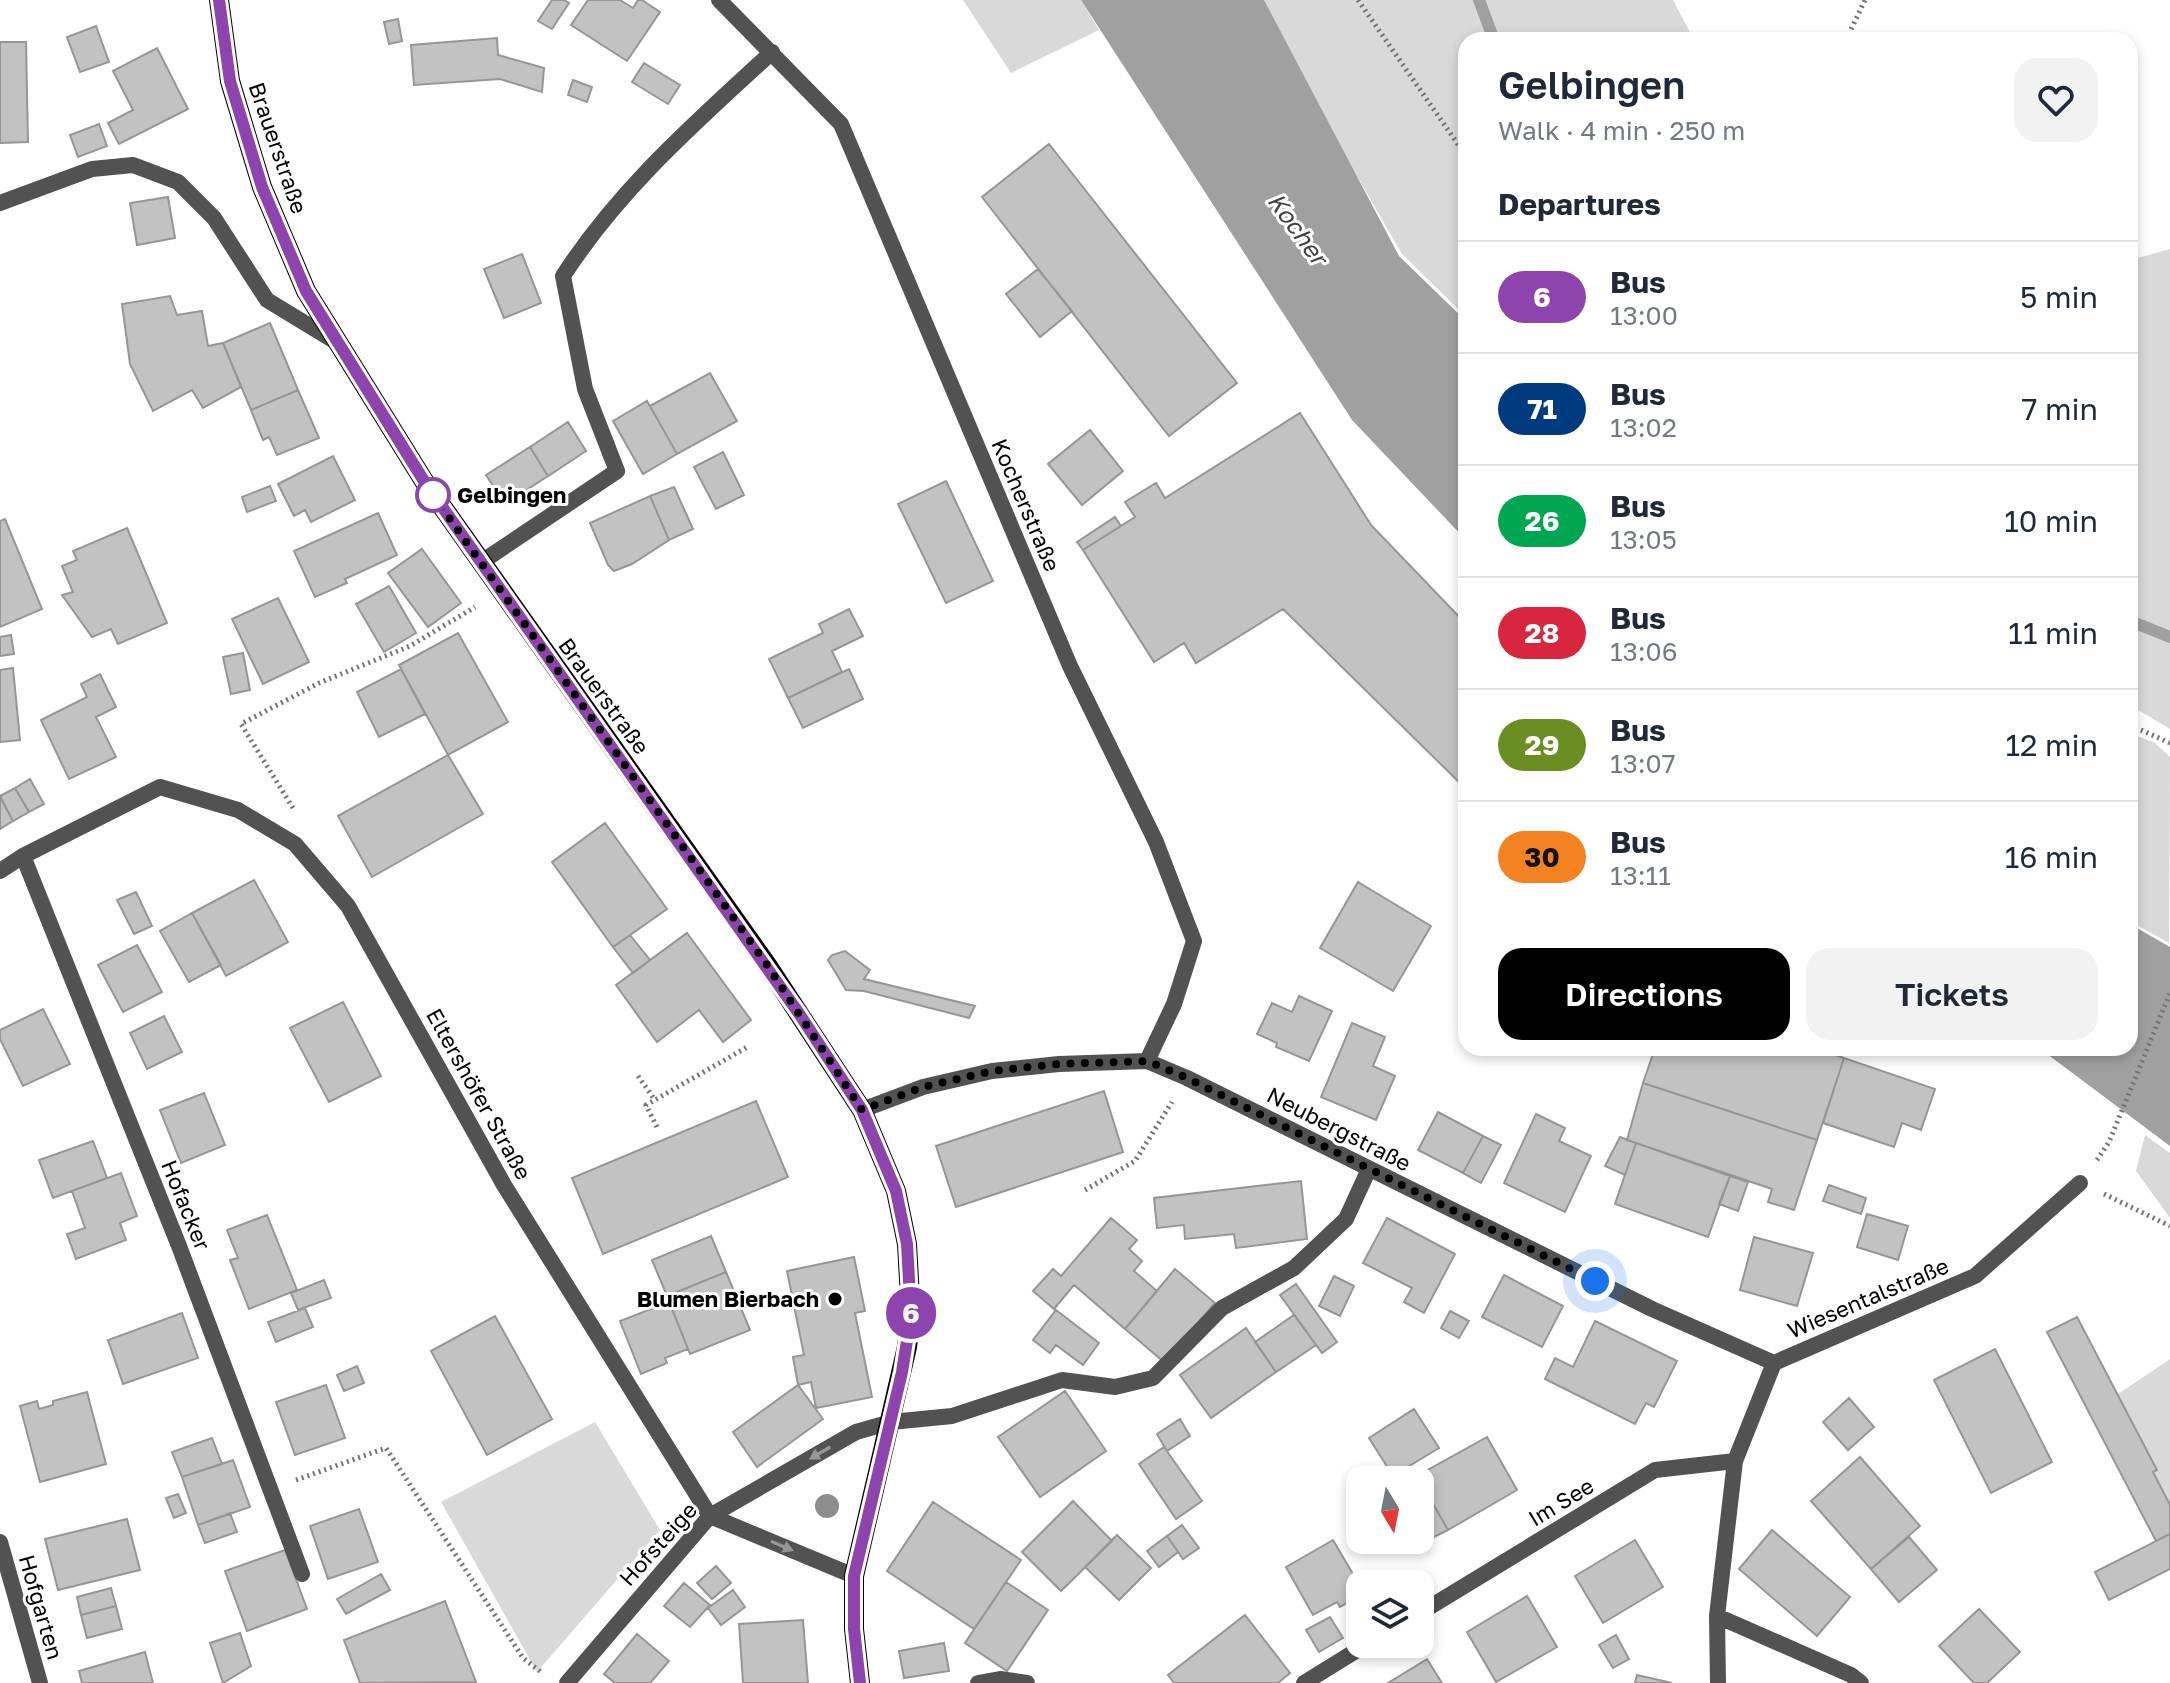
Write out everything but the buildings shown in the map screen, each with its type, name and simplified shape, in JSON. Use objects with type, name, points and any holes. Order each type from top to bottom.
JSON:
[{"type":"main road","name":"Brauerstraße","points":[[219,0],[230,81],[262,187],[306,291],[424,481],[759,953],[862,1110],[896,1191],[909,1258],[911,1316],[891,1422],[854,1576],[854,1629],[860,1683]]},
{"type":"street","name":"Kocherstraße","points":[[719,0],[841,124],[1070,666],[1156,842],[1194,941],[1174,1004],[1147,1061]]},
{"type":"street","points":[[480,563],[617,471],[585,389],[563,276],[591,233],[663,152],[772,52]]},
{"type":"street","points":[[0,203],[92,169],[133,165],[178,182],[214,218],[267,300],[337,343]]},
{"type":"street","name":"Eltershöfer Straße","points":[[0,871],[23,856],[160,787],[238,810],[295,844],[348,906],[504,1185],[710,1516]]},
{"type":"street","name":"Hofacker","points":[[23,856],[179,1246],[302,1574]]},
{"type":"street","name":"Neubergstraße","points":[[862,1110],[923,1087],[992,1071],[1059,1064],[1147,1061],[1652,1309],[1774,1363]]},
{"type":"street","name":"Hofsteige","points":[[567,1683],[710,1516],[856,1432],[891,1422],[952,1416],[1062,1380],[1115,1387],[1153,1378],[1222,1308],[1294,1268],[1346,1219],[1369,1169]]},
{"type":"street","name":"Wiesentalstraße","points":[[1718,1683],[1717,1616],[1735,1461],[1774,1363],[1975,1276],[2080,1183]]},
{"type":"street","name":"Im See","points":[[1434,1604],[1655,1470],[1735,1461]]},
{"type":"street","points":[[710,1516],[854,1576]]},
{"type":"street","name":"Hofgarten","points":[[0,1542],[40,1683]]},
{"type":"street","points":[[1717,1616],[1851,1675],[1861,1683]]},
{"type":"street","points":[[1304,1683],[1346,1657]]},
{"type":"street","points":[[978,1683],[1000,1679],[1027,1683]]},
{"type":"path","points":[[1358,0],[1458,144]]},
{"type":"path","points":[[1850,32],[1865,0]]},
{"type":"path","points":[[295,844],[298,816],[241,724],[319,683],[410,646],[500,592]]},
{"type":"path","points":[[2138,729],[2170,743]]},
{"type":"path","points":[[2109,1142],[2170,993]]},
{"type":"path","points":[[657,1127],[646,1105],[749,1046]]},
{"type":"path","points":[[638,1076],[655,1100]]},
{"type":"path","points":[[1085,1190],[1135,1161],[1187,1078]]},
{"type":"path","points":[[2080,1183],[2170,1226]]},
{"type":"path","points":[[271,1489],[386,1448],[523,1658],[544,1675]]},
{"type":"shaded area","points":[[963,0],[1081,0],[1099,30],[1011,73]]},
{"type":"shaded area","points":[[1264,0],[1673,0],[1690,32],[1458,32],[1458,309],[1402,254],[1293,65]]},
{"type":"shaded area","points":[[2170,249],[2170,729],[2138,710],[2138,258]]},
{"type":"shaded area","points":[[2138,736],[2155,743],[2170,757],[2169,943],[2138,926]]},
{"type":"shaded area","points":[[2145,1135],[2170,1153],[2170,1218],[2136,1171]]},
{"type":"shaded area","points":[[2170,1359],[2170,1528],[2112,1398]]},
{"type":"shaded area","points":[[595,1422],[660,1530],[537,1672],[441,1502]]},
{"type":"water","name":"Kocher","points":[[1081,0],[1264,0],[1399,256],[1458,313],[1458,532],[1352,420]]},
{"type":"water","points":[[2138,929],[2170,947],[2170,1146],[2050,1056],[2138,1056]]},
{"type":"waterway","points":[[1479,0],[1491,32]]},
{"type":"waterway","points":[[2138,624],[2170,637]]},
{"type":"bus line","name":"6","points":[[219,0],[230,81],[262,187],[306,291],[424,481],[800,1015],[862,1110],[896,1191],[907,1244],[911,1316],[902,1372],[854,1576],[854,1629],[860,1683]]},
{"type":"place","name":"Gelbingen","points":[[433,495]]},
{"type":"place","name":"Blumen Bierbach","points":[[835,1299]]},
{"type":"route","points":[[433,495],[767,965],[862,1110],[923,1087],[992,1071],[1059,1064],[1147,1061],[1595,1281]]}]
